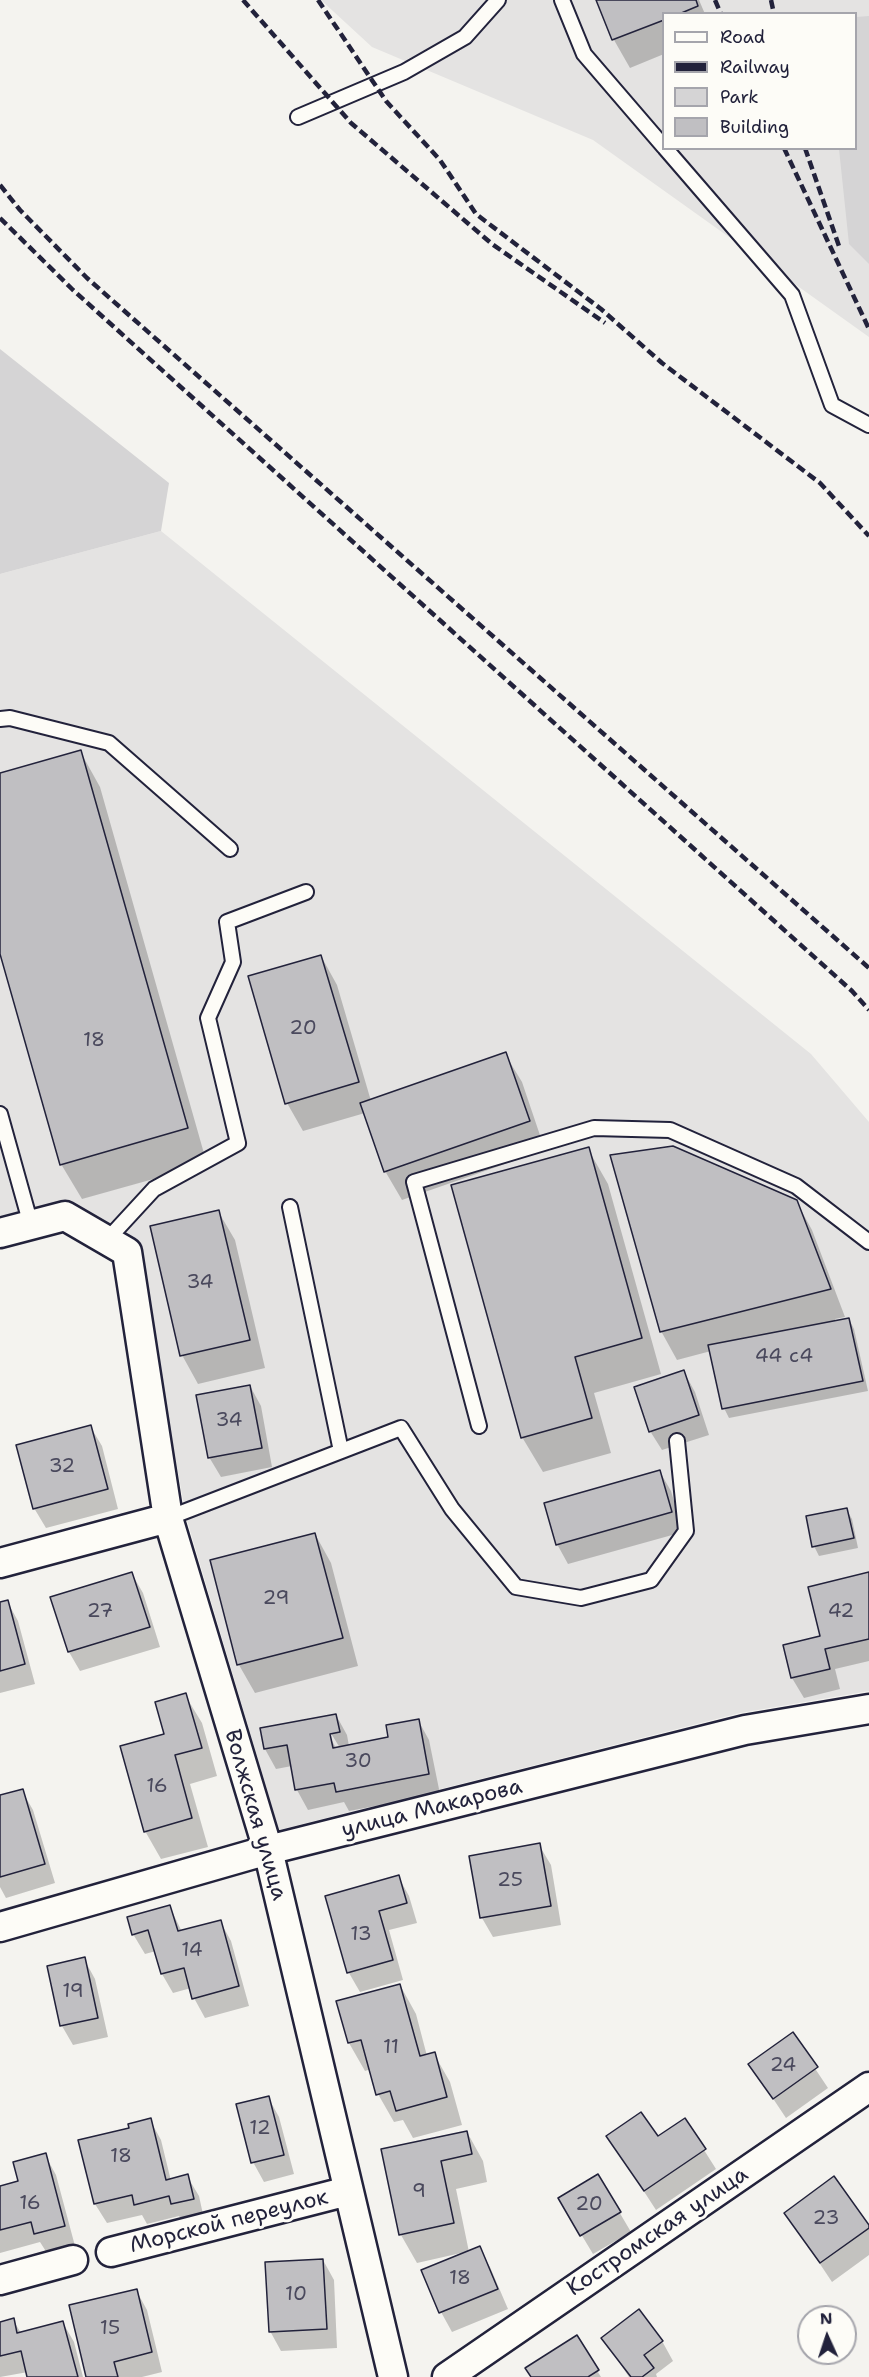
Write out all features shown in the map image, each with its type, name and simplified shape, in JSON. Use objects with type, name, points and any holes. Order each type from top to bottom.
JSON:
[{"type":"street","points":[[0,1233],[65,1216],[117,1246]]},
{"type":"street","name":"Волжская улица","points":[[117,1246],[168,1518],[268,1850],[393,2377]]},
{"type":"street","points":[[0,1563],[168,1518]]},
{"type":"street","name":"улица Макарова","points":[[0,1927],[268,1850],[745,1730],[869,1709]]},
{"type":"street","name":"Костромская улица","points":[[447,2377],[869,2087]]},
{"type":"street","name":"Морской переулок","points":[[111,2252],[348,2191]]},
{"type":"street","points":[[0,2280],[73,2260]]},
{"type":"lane","points":[[298,117],[404,72],[465,37],[498,0]]},
{"type":"lane","points":[[562,0],[584,54],[662,146]]},
{"type":"lane","points":[[666,150],[792,295],[832,405],[869,425]]},
{"type":"lane","points":[[0,719],[10,718],[109,743],[230,849]]},
{"type":"lane","points":[[117,1246],[154,1189],[238,1143],[208,1018],[233,962],[227,922],[306,892]]},
{"type":"lane","points":[[0,1114],[31,1225]]},
{"type":"lane","points":[[479,1426],[414,1182],[594,1128],[670,1130],[796,1186],[869,1242]]},
{"type":"lane","points":[[290,1207],[341,1451]]},
{"type":"lane","points":[[168,1518],[401,1428],[452,1509],[516,1587],[581,1598],[651,1580],[686,1531],[676,1441]]},
{"type":"shaded area","points":[[321,0],[869,0],[869,337],[593,140],[372,47]]},
{"type":"shaded area","points":[[161,531],[811,1054],[869,1122],[869,1691],[740,1713],[279,1830],[186,1517],[137,1241],[66,1202],[0,1219],[0,574]]},
{"type":"green space","points":[[869,16],[869,264],[849,244],[839,150],[857,150],[857,17]]},
{"type":"green space","points":[[0,349],[169,483],[161,531],[0,574]]},
{"type":"building","points":[[596,0],[696,0],[698,6],[684,12],[662,12],[662,21],[612,40]]},
{"type":"building","points":[[81,750],[188,1128],[60,1165],[0,954],[0,773]]},
{"type":"building","points":[[321,955],[359,1082],[285,1104],[248,976]]},
{"type":"building","points":[[506,1052],[530,1121],[384,1172],[360,1103]]},
{"type":"building","points":[[673,1146],[797,1200],[831,1289],[660,1332],[610,1155]]},
{"type":"building","points":[[589,1147],[642,1338],[575,1357],[592,1418],[521,1438],[451,1185]]},
{"type":"building","points":[[219,1210],[250,1340],[180,1356],[150,1226]]},
{"type":"building","points":[[849,1318],[863,1381],[722,1409],[708,1345]]},
{"type":"building","points":[[684,1370],[699,1415],[649,1432],[634,1387]]},
{"type":"building","points":[[250,1385],[262,1448],[208,1458],[196,1395]]},
{"type":"building","points":[[91,1425],[108,1489],[33,1509],[16,1445]]},
{"type":"building","points":[[660,1470],[672,1512],[556,1545],[544,1503]]},
{"type":"building","points":[[847,1508],[854,1538],[812,1547],[806,1516]]},
{"type":"building","points":[[315,1533],[343,1638],[237,1665],[210,1560]]},
{"type":"building","points":[[132,1572],[150,1627],[68,1652],[50,1597]]},
{"type":"building","points":[[869,1572],[869,1639],[825,1649],[830,1669],[791,1678],[783,1645],[820,1636],[808,1587]]},
{"type":"building","points":[[8,1600],[25,1664],[0,1671],[0,1602]]},
{"type":"building","points":[[186,1693],[202,1748],[175,1755],[192,1818],[144,1832],[120,1746],[164,1734],[155,1702]]},
{"type":"building","points":[[336,1714],[340,1732],[330,1734],[333,1748],[388,1737],[386,1725],[419,1719],[429,1774],[336,1792],[334,1783],[295,1790],[287,1745],[264,1749],[260,1728]]},
{"type":"building","points":[[23,1789],[45,1864],[0,1877],[0,1795]]},
{"type":"building","points":[[540,1843],[551,1906],[480,1918],[469,1856]]},
{"type":"building","points":[[399,1875],[407,1903],[379,1911],[393,1960],[347,1973],[325,1896]]},
{"type":"building","points":[[170,1905],[178,1931],[221,1920],[239,1986],[192,1999],[184,1968],[161,1974],[148,1930],[132,1935],[127,1917]]},
{"type":"building","points":[[85,1957],[98,2018],[60,2026],[47,1966]]},
{"type":"building","points":[[400,1984],[420,2056],[435,2052],[447,2097],[396,2111],[390,2091],[376,2095],[361,2040],[348,2043],[336,2001]]},
{"type":"building","points":[[793,2032],[818,2067],[773,2099],[748,2064]]},
{"type":"building","points":[[269,2096],[284,2155],[251,2163],[236,2104]]},
{"type":"building","points":[[641,2112],[658,2136],[685,2118],[706,2149],[644,2191],[606,2136]]},
{"type":"building","points":[[151,2118],[166,2180],[188,2174],[194,2199],[171,2204],[169,2196],[134,2205],[132,2195],[94,2204],[78,2140],[129,2128],[128,2124]]},
{"type":"building","points":[[467,2131],[472,2154],[441,2161],[454,2223],[399,2235],[381,2149]]},
{"type":"building","points":[[46,2153],[65,2226],[34,2234],[31,2222],[0,2230],[0,2186],[18,2181],[13,2162]]},
{"type":"building","points":[[598,2174],[621,2212],[580,2236],[558,2198]]},
{"type":"building","points":[[834,2176],[869,2228],[820,2263],[784,2213]]},
{"type":"building","points":[[480,2246],[498,2289],[439,2313],[421,2270]]},
{"type":"building","points":[[323,2259],[327,2329],[269,2332],[265,2262]]},
{"type":"building","points":[[137,2289],[152,2352],[114,2362],[118,2377],[86,2377],[69,2305]]},
{"type":"building","points":[[639,2309],[663,2341],[644,2355],[654,2368],[642,2377],[631,2377],[601,2338]]},
{"type":"building","points":[[14,2318],[17,2333],[63,2321],[78,2377],[27,2377],[21,2351],[0,2356],[0,2322]]},
{"type":"building","points":[[577,2335],[599,2370],[588,2377],[531,2377],[525,2368]]},
{"type":"railway","points":[[243,0],[351,123],[492,244],[605,323]]},
{"type":"railway","points":[[318,0],[386,101],[440,160],[476,214],[601,309],[662,363],[820,483],[869,536]]},
{"type":"railway","points":[[715,0],[720,12]]},
{"type":"railway","points":[[771,0],[774,12]]},
{"type":"railway","points":[[785,150],[869,329]]},
{"type":"railway","points":[[806,150],[840,249]]},
{"type":"railway","points":[[0,185],[20,210],[87,278],[869,968]]},
{"type":"railway","points":[[0,218],[73,290],[852,991],[869,1010]]}]
